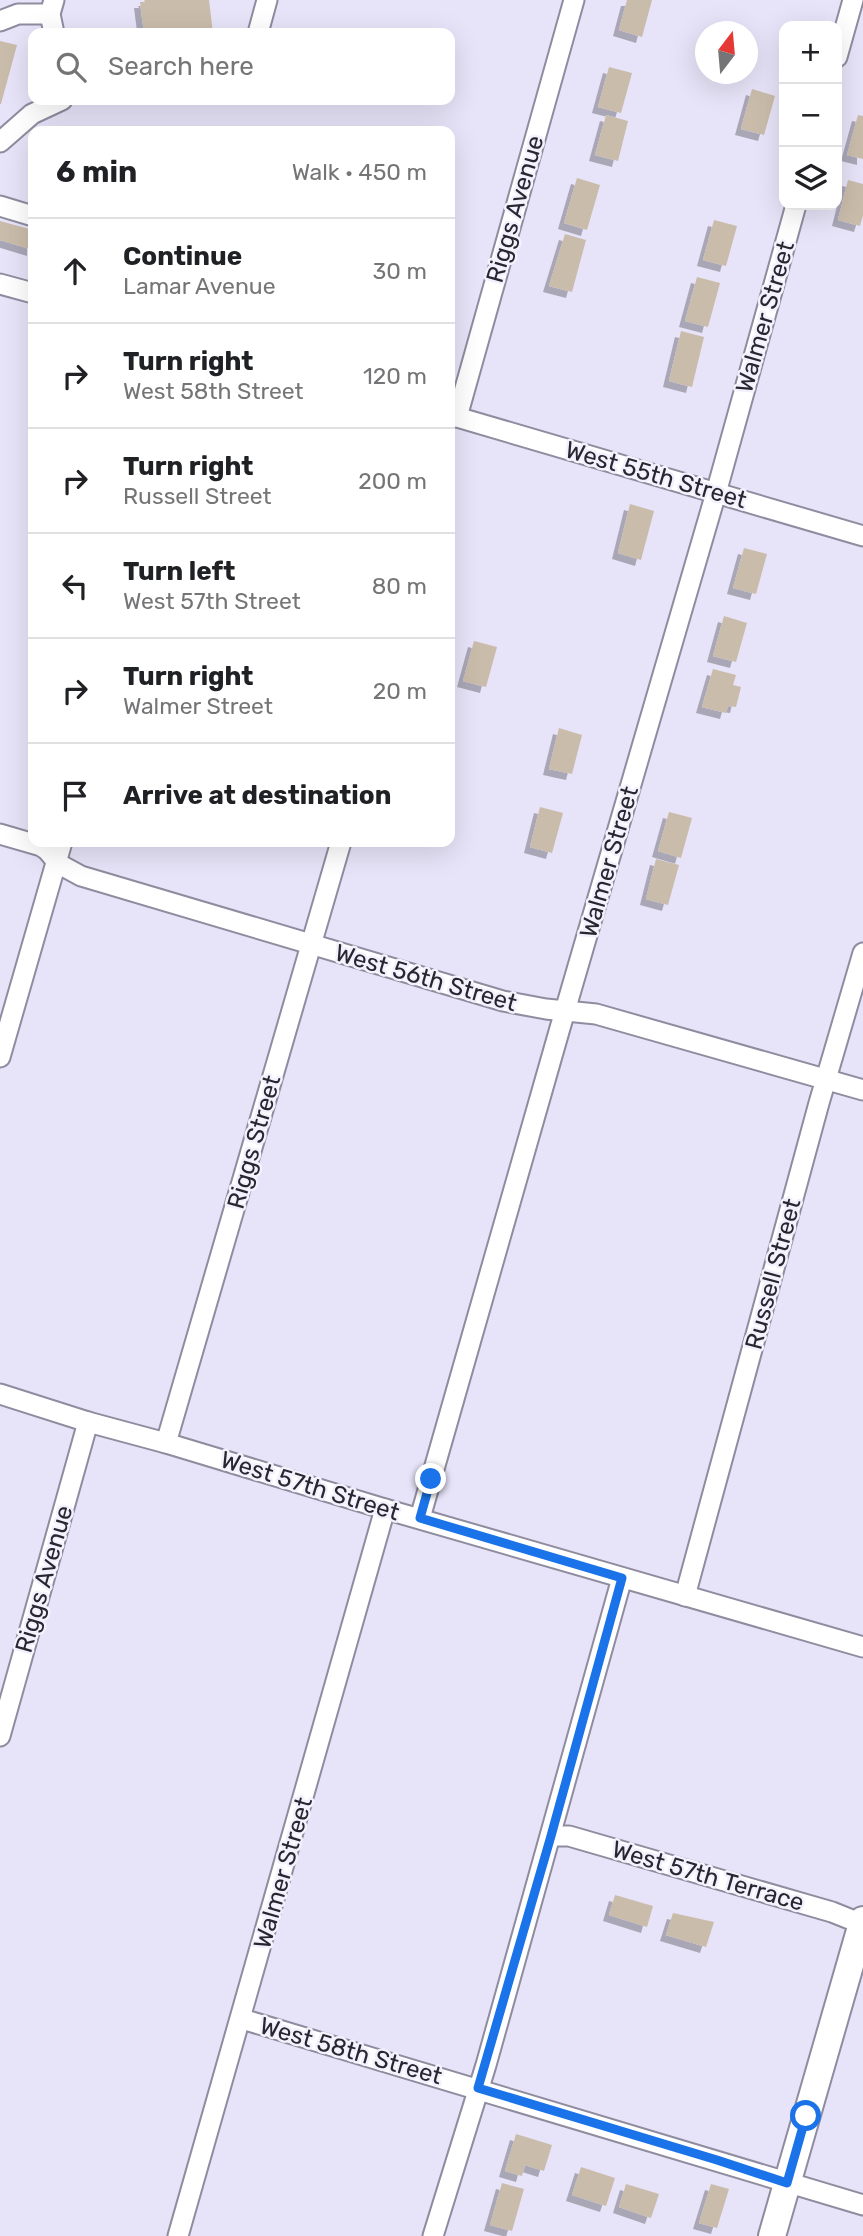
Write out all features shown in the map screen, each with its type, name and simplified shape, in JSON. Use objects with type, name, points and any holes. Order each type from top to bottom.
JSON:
[{"type":"street","points":[[259,28],[267,0]]},
{"type":"street","name":"Riggs Avenue","points":[[455,409],[574,0]]},
{"type":"street","points":[[842,39],[853,0]]},
{"type":"street","points":[[0,21],[18,14],[53,16]]},
{"type":"street","points":[[0,142],[33,114],[52,105]]},
{"type":"street","points":[[0,206],[28,214]]},
{"type":"street","name":"Walmer Street","points":[[420,1518],[716,493],[795,210]]},
{"type":"street","points":[[0,284],[28,292]]},
{"type":"street","name":"West 55th Street","points":[[455,417],[863,536]]},
{"type":"street","name":"West 56th Street","points":[[0,834],[28,842]]},
{"type":"street","name":"Riggs Street","points":[[166,1443],[340,847]]},
{"type":"street","points":[[0,1057],[59,851]]},
{"type":"street","name":"West 56th Street","points":[[59,851],[64,868],[81,876],[312,945],[503,1001],[565,1012],[596,1014],[863,1090]]},
{"type":"street","name":"Russell Street","points":[[685,1596],[863,953]]},
{"type":"street","name":"West 57th Street","points":[[0,1394],[863,1647]]},
{"type":"street","name":"Riggs Avenue","points":[[0,1736],[89,1422]]},
{"type":"street","name":"Walmer Street","points":[[178,2236],[242,2019],[385,1509]]},
{"type":"street","points":[[433,2236],[551,1836],[622,1578]]},
{"type":"street","name":"West 57th Terrace","points":[[551,1836],[569,1836],[862,1922]]},
{"type":"street","points":[[772,2236],[862,1922]]},
{"type":"street","name":"West 58th Street","points":[[242,2019],[863,2205]]},
{"type":"building","points":[[144,0],[209,0],[212,28],[143,28],[140,2],[145,2]]},
{"type":"building","points":[[627,0],[652,0],[642,37],[619,30]]},
{"type":"building","points":[[0,41],[17,45],[1,104],[0,104]]},
{"type":"building","points":[[609,67],[632,73],[621,113],[598,107]]},
{"type":"building","points":[[752,89],[775,96],[764,135],[741,129]]},
{"type":"building","points":[[606,115],[628,121],[618,161],[595,155]]},
{"type":"building","points":[[858,115],[863,116],[863,159],[847,155]]},
{"type":"building","points":[[577,178],[600,185],[587,230],[564,223]]},
{"type":"building","points":[[848,180],[863,184],[863,216],[860,226],[838,220]]},
{"type":"building","points":[[714,220],[737,226],[726,266],[703,260]]},
{"type":"building","points":[[0,221],[28,229],[28,248],[0,240]]},
{"type":"building","points":[[565,234],[586,240],[572,292],[549,286]]},
{"type":"building","points":[[697,277],[720,283],[708,327],[685,321]]},
{"type":"building","points":[[681,331],[704,337],[692,387],[669,381]]},
{"type":"building","points":[[630,504],[654,511],[641,560],[618,553]]},
{"type":"building","points":[[744,548],[767,554],[756,594],[733,588]]},
{"type":"building","points":[[724,616],[747,623],[736,662],[713,656]]},
{"type":"building","points":[[474,641],[497,647],[486,687],[463,681]]},
{"type":"building","points":[[713,669],[736,675],[733,685],[741,687],[736,707],[728,706],[726,713],[702,707]]},
{"type":"building","points":[[559,728],[582,735],[572,774],[549,769]]},
{"type":"building","points":[[540,807],[563,813],[552,853],[530,847]]},
{"type":"building","points":[[669,812],[692,818],[681,858],[658,851]]},
{"type":"building","points":[[656,859],[679,865],[668,905],[646,899]]},
{"type":"building","points":[[615,1895],[653,1906],[647,1927],[609,1915]]},
{"type":"building","points":[[673,1913],[714,1922],[706,1947],[666,1935]]},
{"type":"building","points":[[516,2134],[552,2145],[544,2171],[525,2165],[522,2176],[505,2171]]},
{"type":"building","points":[[581,2167],[615,2178],[606,2206],[572,2195]]},
{"type":"building","points":[[502,2183],[524,2189],[512,2231],[490,2225]]},
{"type":"building","points":[[626,2184],[659,2194],[651,2218],[619,2207]]},
{"type":"building","points":[[711,2184],[729,2189],[717,2228],[699,2223]]},
{"type":"route","points":[[431,1479],[420,1518],[622,1578],[478,2088],[787,2183],[806,2116]]}]
